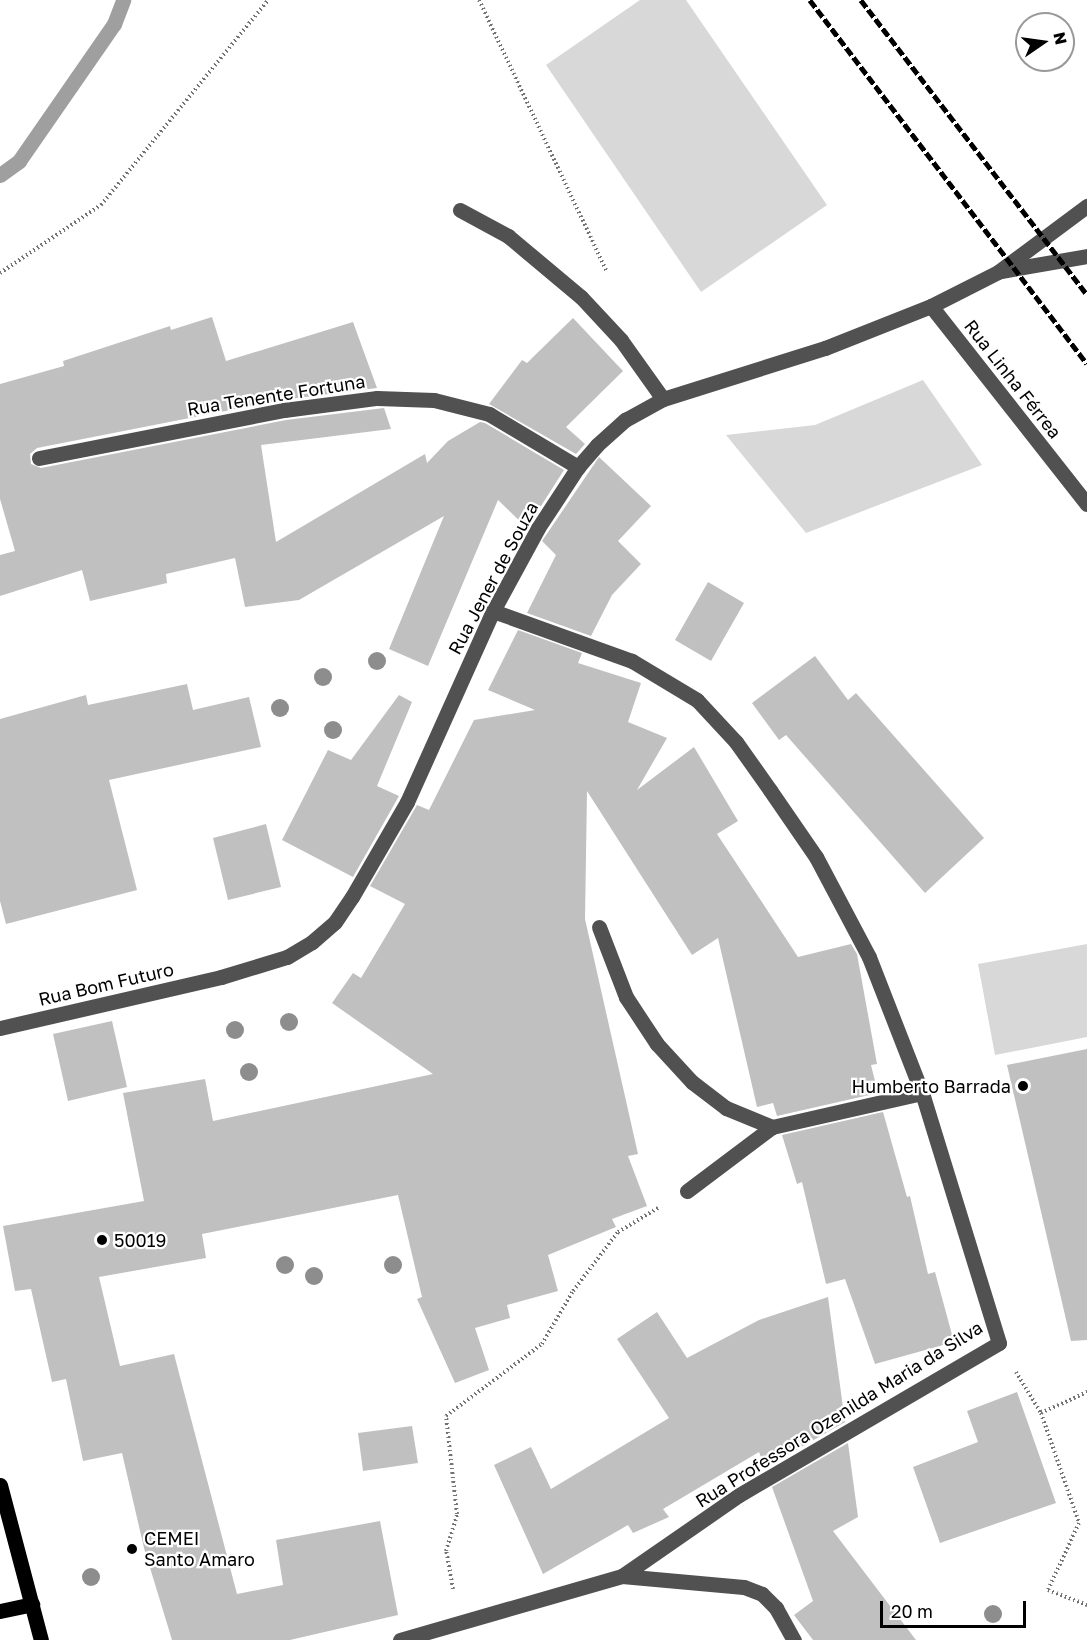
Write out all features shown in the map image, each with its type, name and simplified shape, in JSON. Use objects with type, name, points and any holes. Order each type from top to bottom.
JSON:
[{"type":"main road","points":[[0,1485],[41,1640]]},
{"type":"main road","points":[[0,1611],[32,1604]]},
{"type":"street","name":"Rua Jener de Souza","points":[[221,978],[287,957],[312,942],[335,922],[406,802],[493,611],[538,528],[578,467],[625,420],[663,399],[825,348],[931,306],[998,272],[1087,206]]},
{"type":"street","points":[[460,210],[508,236],[581,297],[621,340],[663,399]]},
{"type":"street","points":[[998,272],[1087,256]]},
{"type":"street","name":"Rua Linha Férrea","points":[[931,306],[1087,504]]},
{"type":"street","name":"Rua Tenente Fortuna","points":[[39,458],[284,411],[377,398],[434,400],[489,414],[578,467]]},
{"type":"street","name":"Rua Professora Ozenilda Maria da Silva","points":[[400,1640],[622,1576],[739,1496],[999,1343],[922,1093],[869,957],[816,857],[736,741],[698,700],[632,661],[493,611]]},
{"type":"street","points":[[598,927],[626,997],[657,1044],[692,1082],[726,1108],[772,1126]]},
{"type":"street","name":"Rua Bom Futuro","points":[[1,1024],[221,978]]},
{"type":"street","points":[[687,1191],[772,1126],[922,1093]]},
{"type":"street","points":[[622,1576],[744,1587],[762,1594],[776,1608],[794,1640]]},
{"type":"path","points":[[0,273],[101,205],[268,0]]},
{"type":"path","points":[[479,0],[608,275]]},
{"type":"path","points":[[459,1624],[446,1551],[457,1514],[446,1416],[542,1344],[573,1291],[618,1232],[687,1191]]},
{"type":"path","points":[[999,1343],[1041,1413],[1078,1522],[1048,1590],[1087,1605]]},
{"type":"path","points":[[1041,1413],[1087,1392]]},
{"type":"shaded area","points":[[640,0],[686,0],[827,205],[701,292],[546,65]]},
{"type":"shaded area","points":[[923,380],[982,465],[806,533],[726,435],[815,425]]},
{"type":"shaded area","points":[[1087,944],[1087,1037],[995,1055],[978,964]]},
{"type":"building","points":[[212,317],[226,361],[353,322],[377,388],[282,400],[37,448],[30,454],[31,464],[41,468],[286,420],[384,408],[391,429],[261,445],[276,542],[425,454],[427,463],[448,441],[480,422],[485,423],[564,470],[527,528],[498,500],[428,666],[389,649],[444,516],[299,600],[245,607],[235,558],[166,574],[167,583],[90,601],[82,570],[0,596],[0,555],[15,551],[0,499],[0,384],[64,366],[63,361],[170,326],[171,330]]},
{"type":"building","points":[[573,318],[623,371],[566,427],[585,444],[576,454],[489,404],[522,360],[527,363]]},
{"type":"building","points":[[599,457],[651,506],[618,541],[641,564],[612,595],[591,636],[527,613],[556,555],[542,541]]},
{"type":"building","points":[[708,582],[744,603],[711,661],[675,640]]},
{"type":"building","points":[[518,630],[582,653],[578,663],[641,683],[628,722],[667,738],[637,790],[694,747],[738,821],[717,834],[798,957],[851,944],[857,954],[877,1064],[871,1065],[878,1093],[777,1116],[773,1103],[757,1107],[718,938],[692,955],[587,791],[585,919],[638,1154],[628,1156],[647,1206],[612,1219],[616,1227],[548,1255],[558,1291],[507,1305],[510,1318],[475,1328],[489,1370],[455,1383],[417,1299],[422,1297],[398,1195],[202,1234],[206,1258],[99,1277],[120,1366],[174,1354],[237,1594],[283,1585],[276,1540],[380,1521],[398,1615],[290,1640],[172,1640],[144,1548],[122,1453],[83,1461],[66,1379],[52,1382],[31,1289],[15,1291],[3,1226],[144,1201],[123,1093],[205,1079],[213,1121],[433,1074],[332,1003],[353,973],[361,978],[405,904],[370,886],[417,805],[429,810],[474,720],[535,710],[488,690]]},
{"type":"building","points":[[815,656],[848,700],[856,693],[984,838],[925,893],[786,735],[779,740],[752,703]]},
{"type":"building","points":[[187,684],[193,710],[249,697],[261,747],[109,780],[137,890],[6,924],[0,901],[0,719],[86,695],[88,705]]},
{"type":"building","points":[[399,695],[412,702],[377,786],[399,796],[353,877],[282,840],[328,750],[351,760]]},
{"type":"building","points":[[266,824],[281,887],[228,900],[213,838]]},
{"type":"building","points":[[112,1021],[127,1087],[68,1101],[53,1034]]},
{"type":"building","points":[[1087,1049],[1087,1340],[1071,1341],[1007,1065]]},
{"type":"building","points":[[883,1112],[907,1197],[910,1196],[928,1274],[935,1272],[954,1342],[875,1364],[845,1279],[826,1284],[802,1182],[797,1184],[782,1135]]},
{"type":"building","points":[[828,1297],[845,1422],[765,1468],[759,1452],[663,1509],[669,1517],[633,1533],[628,1525],[543,1574],[494,1465],[531,1447],[551,1489],[669,1418],[617,1339],[657,1312],[687,1358],[759,1320]]},
{"type":"building","points":[[1017,1392],[1056,1503],[940,1543],[913,1467],[978,1442],[967,1411]]},
{"type":"building","points":[[412,1426],[418,1463],[363,1471],[358,1433]]},
{"type":"building","points":[[848,1443],[858,1517],[833,1531],[916,1640],[813,1640],[794,1615],[813,1601],[772,1487]]},
{"type":"waterway","points":[[0,175],[19,161],[114,24],[123,0]]},
{"type":"railway","points":[[810,0],[1087,364]]},
{"type":"railway","points":[[861,0],[1087,294]]},
{"type":"place","name":"Humberto Barrada","points":[[1023,1086]]},
{"type":"place","name":"50019","points":[[102,1240]]},
{"type":"place","name":"CEMEI Santo Amaro","points":[[132,1549]]}]
